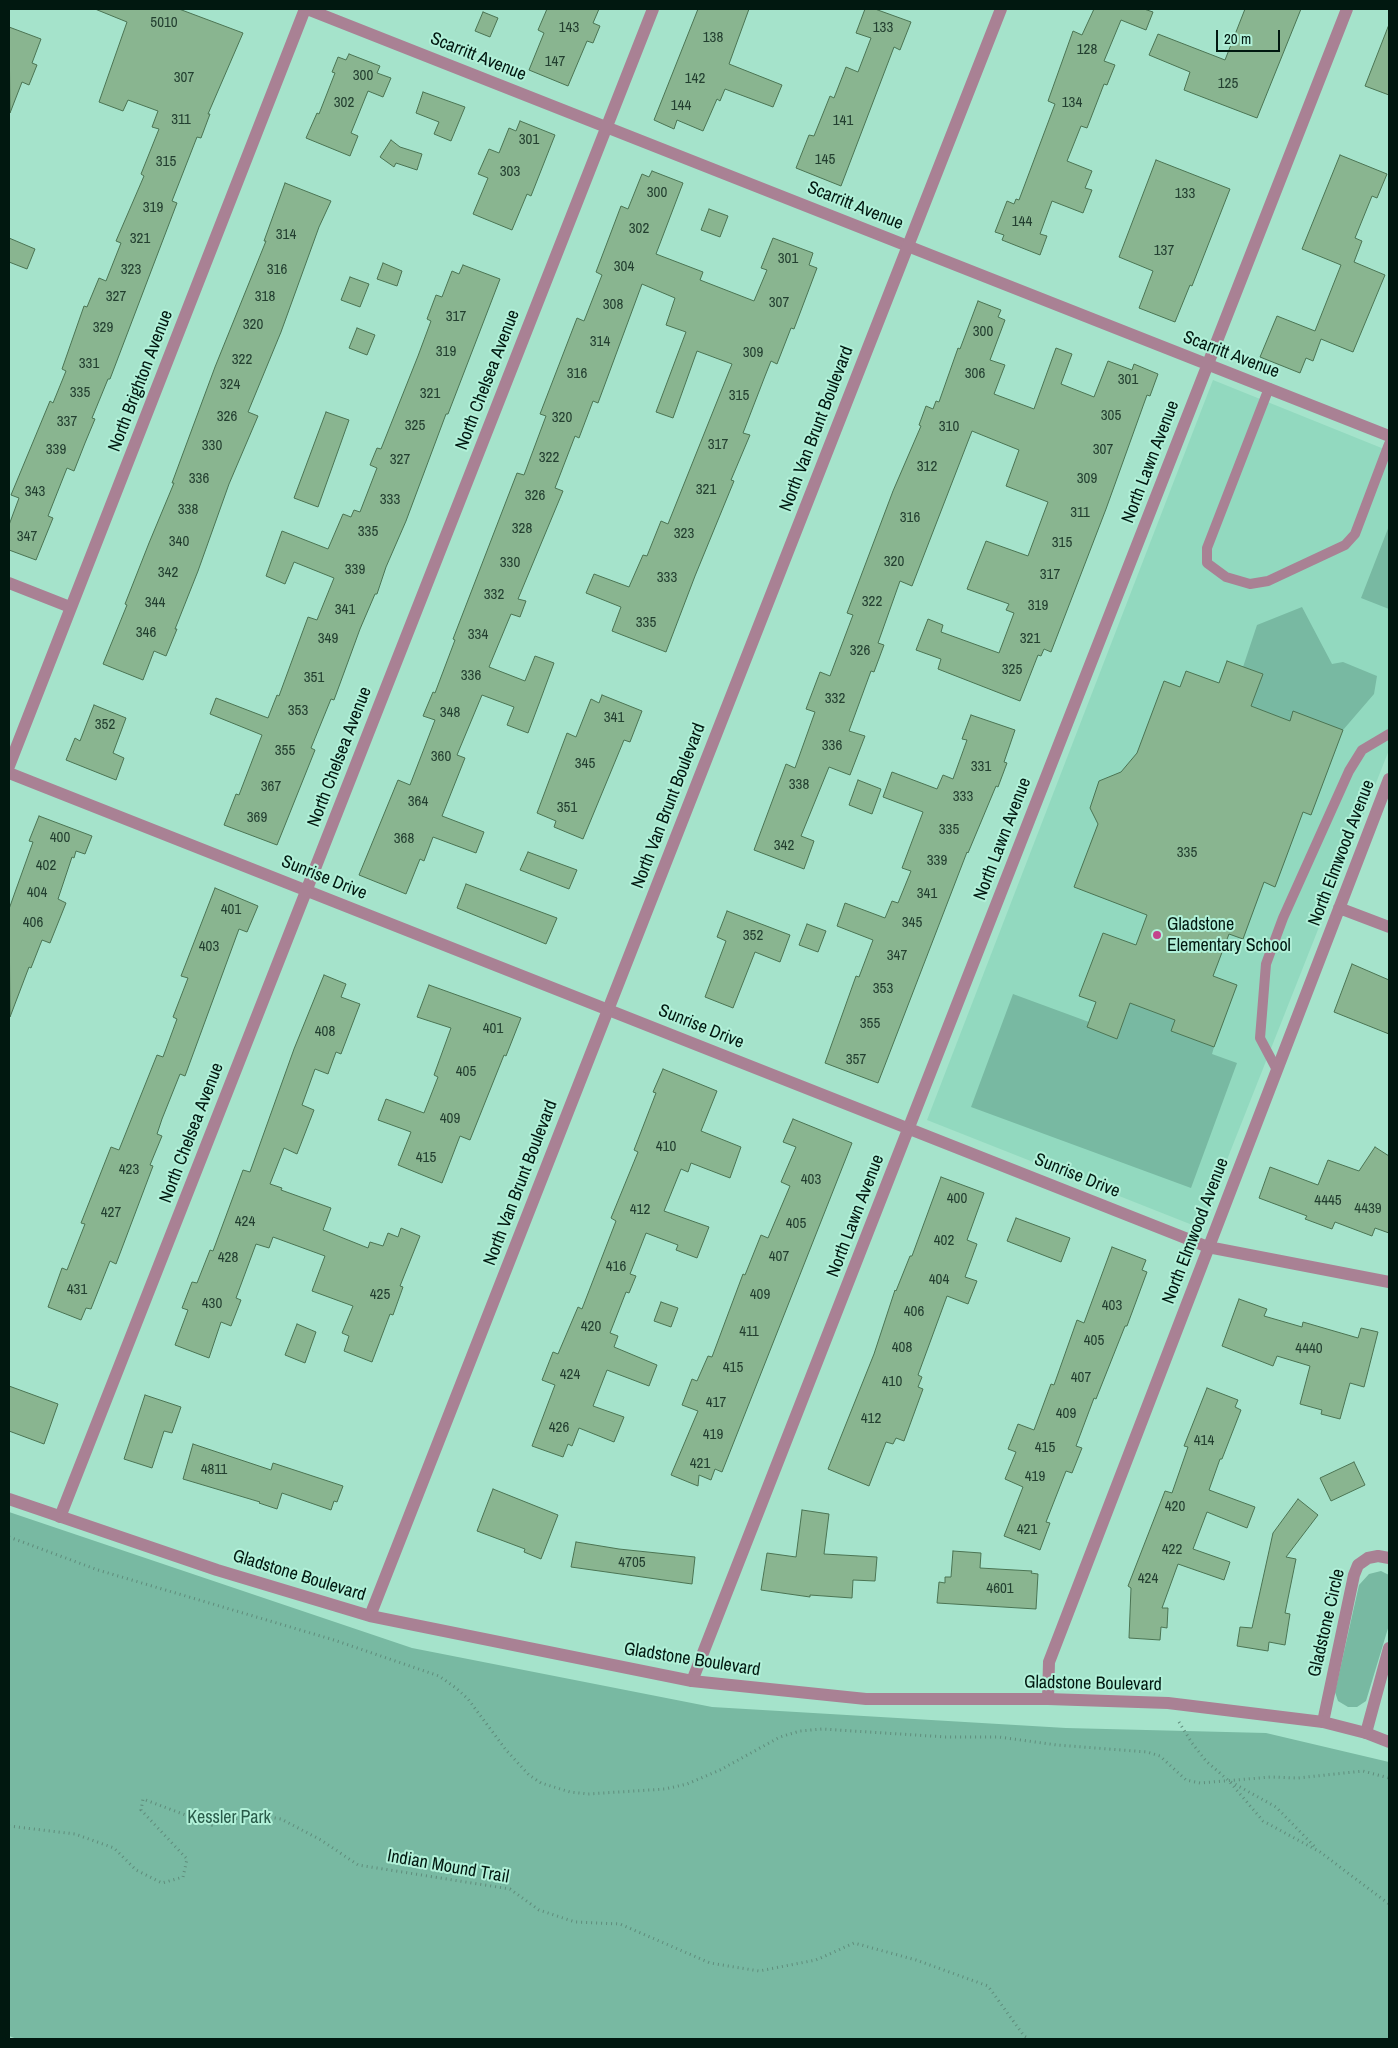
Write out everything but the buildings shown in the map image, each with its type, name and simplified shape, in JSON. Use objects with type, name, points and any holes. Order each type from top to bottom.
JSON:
[{"type":"street","name":"Scarritt Avenue","points":[[306,9],[1389,436]]},
{"type":"street","name":"North Brighton Avenue","points":[[9,766],[306,9]]},
{"type":"street","name":"North Chelsea Avenue","points":[[60,1517],[653,9]]},
{"type":"street","name":"North Van Brunt Boulevard","points":[[370,1616],[1001,9]]},
{"type":"street","name":"North Lawn Avenue","points":[[692,1681],[1347,9]]},
{"type":"street","points":[[9,583],[70,608]]},
{"type":"street","name":"Sunrise Drive","points":[[9,773],[1208,1247],[1389,1282]]},
{"type":"street","name":"North Elmwood Avenue","points":[[1048,1699],[1050,1662],[1389,778]]},
{"type":"street","points":[[1339,908],[1389,927]]},
{"type":"street","name":"Gladstone Boulevard","points":[[9,1499],[217,1570],[370,1616],[692,1681],[866,1699],[1048,1699],[1168,1703],[1323,1722],[1366,1733],[1389,1742]]},
{"type":"street","name":"Gladstone Circle","points":[[1323,1722],[1354,1575],[1358,1565],[1368,1558],[1378,1556],[1389,1558]]},
{"type":"street","points":[[1366,1733],[1389,1648]]},
{"type":"lane","points":[[1269,388],[1207,548],[1207,563],[1226,577],[1250,584],[1268,581],[1345,545],[1355,534],[1389,444]]},
{"type":"lane","points":[[1277,1070],[1260,1038],[1266,964],[1283,918],[1349,771],[1362,750],[1389,734]]},
{"type":"path","points":[[9,1537],[98,1570],[334,1640],[439,1676],[468,1699],[506,1750],[529,1775],[556,1789],[570,1792],[588,1794],[665,1790],[687,1784],[720,1770],[780,1737],[800,1731],[822,1729],[946,1737],[999,1737],[1048,1744],[1147,1752],[1160,1756],[1192,1782],[1230,1781],[1271,1776],[1298,1778],[1363,1770],[1389,1778]]},
{"type":"path","points":[[1168,1703],[1192,1744],[1206,1761],[1230,1781],[1263,1820],[1320,1852],[1389,1904]]},
{"type":"path","points":[[1230,1781],[1276,1806],[1320,1852]]},
{"type":"path","name":"Indian Mound Trail","points":[[9,1826],[75,1834],[114,1848],[136,1870],[162,1883],[184,1877],[187,1859],[141,1810],[143,1799],[212,1825],[252,1814],[281,1819],[321,1840],[358,1865],[510,1890],[539,1910],[576,1922],[620,1924],[710,1963],[759,1971],[816,1960],[854,1943],[916,1960],[988,1986],[1024,2036],[1029,2039]]},
{"type":"shaded area","name":"Gladstone Elementary School","points":[[1213,380],[1389,451],[1389,750],[1200,1228],[927,1120]]},
{"type":"green space","points":[[1389,526],[1389,609],[1361,598]]},
{"type":"green space","points":[[1302,607],[1332,664],[1343,662],[1377,676],[1374,694],[1343,730],[1294,712],[1290,721],[1251,706],[1263,674],[1243,667],[1257,625]]},
{"type":"green space","points":[[1013,994],[1089,1022],[1087,1027],[1117,1039],[1130,1003],[1175,1020],[1171,1031],[1214,1047],[1212,1054],[1237,1063],[1191,1188],[971,1107]]},
{"type":"green space","name":"Kessler Park","points":[[9,1512],[412,1648],[712,1707],[1066,1728],[1266,1733],[1389,1762],[1389,2039],[17,2039],[9,2036]]},
{"type":"green space","points":[[1381,1571],[1389,1575],[1389,1625],[1366,1701],[1357,1707],[1348,1707],[1338,1701],[1335,1692],[1359,1585],[1369,1574]]},
{"type":"place","name":"Gladstone Elementary School","points":[[1157,935]]}]
